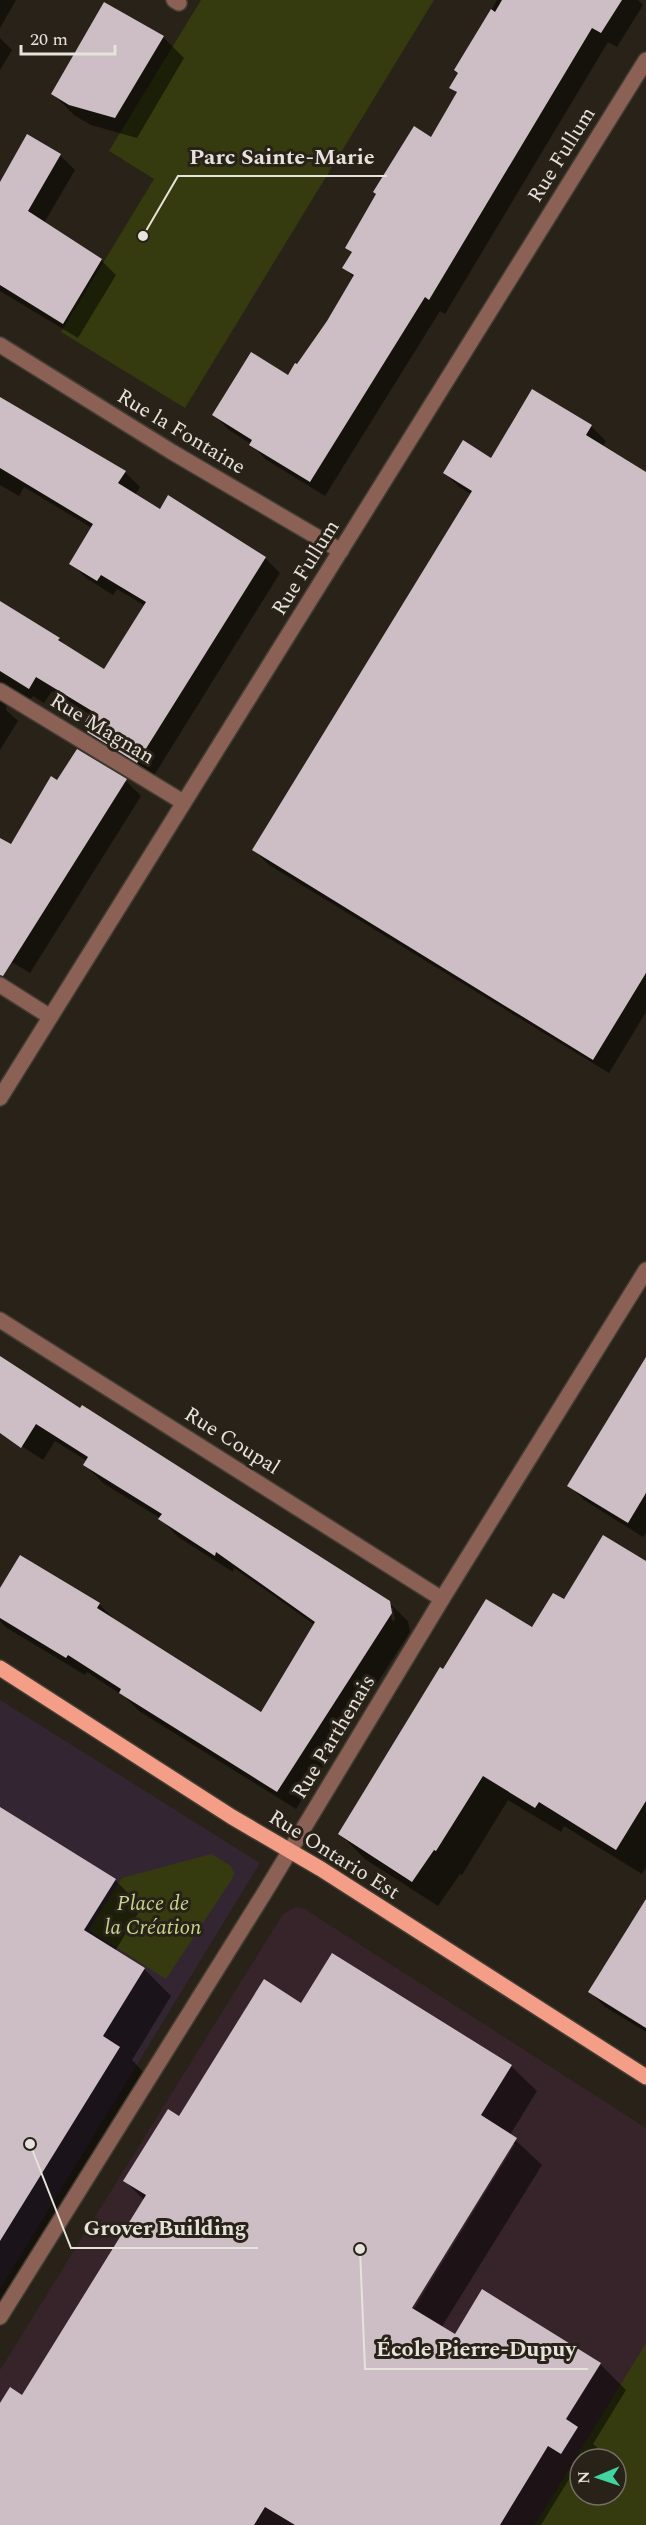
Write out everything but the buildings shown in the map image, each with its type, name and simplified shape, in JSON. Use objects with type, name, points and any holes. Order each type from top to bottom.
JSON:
[{"type":"main road","name":"Rue Ontario Est","points":[[0,1668],[646,2077]]},
{"type":"street","name":"Rue Fullum","points":[[0,1098],[646,60]]},
{"type":"street","name":"Rue la Fontaine","points":[[0,345],[172,452],[341,551]]},
{"type":"street","name":"Rue Magnan","points":[[0,691],[183,802]]},
{"type":"street","points":[[0,985],[49,1016]]},
{"type":"street","name":"Rue Parthenais","points":[[0,2317],[290,1851],[442,1599],[646,1270]]},
{"type":"street","name":"Rue Coupal","points":[[0,1320],[442,1599]]},
{"type":"shaded area","points":[[0,1700],[260,1863],[0,2289]]},
{"type":"shaded area","points":[[295,1907],[303,1908],[646,2128],[646,2525],[0,2525],[0,2370],[283,1914]]},
{"type":"green space","points":[[201,0],[434,0],[185,408],[61,332],[154,179],[109,151]]},
{"type":"green space","name":"Place de la Création","points":[[211,1854],[231,1866],[234,1873],[232,1879],[166,1979],[89,1930],[122,1878]]},
{"type":"green space","points":[[646,2343],[646,2525],[535,2525],[568,2471],[568,2507],[628,2507],[628,2447],[583,2447]]},
{"type":"place","name":"Parc Sainte-Marie","points":[[143,236]]},
{"type":"place","name":"Grover Building","points":[[30,2144]]},
{"type":"place","name":"École Pierre-Dupuy","points":[[360,2249]]}]
